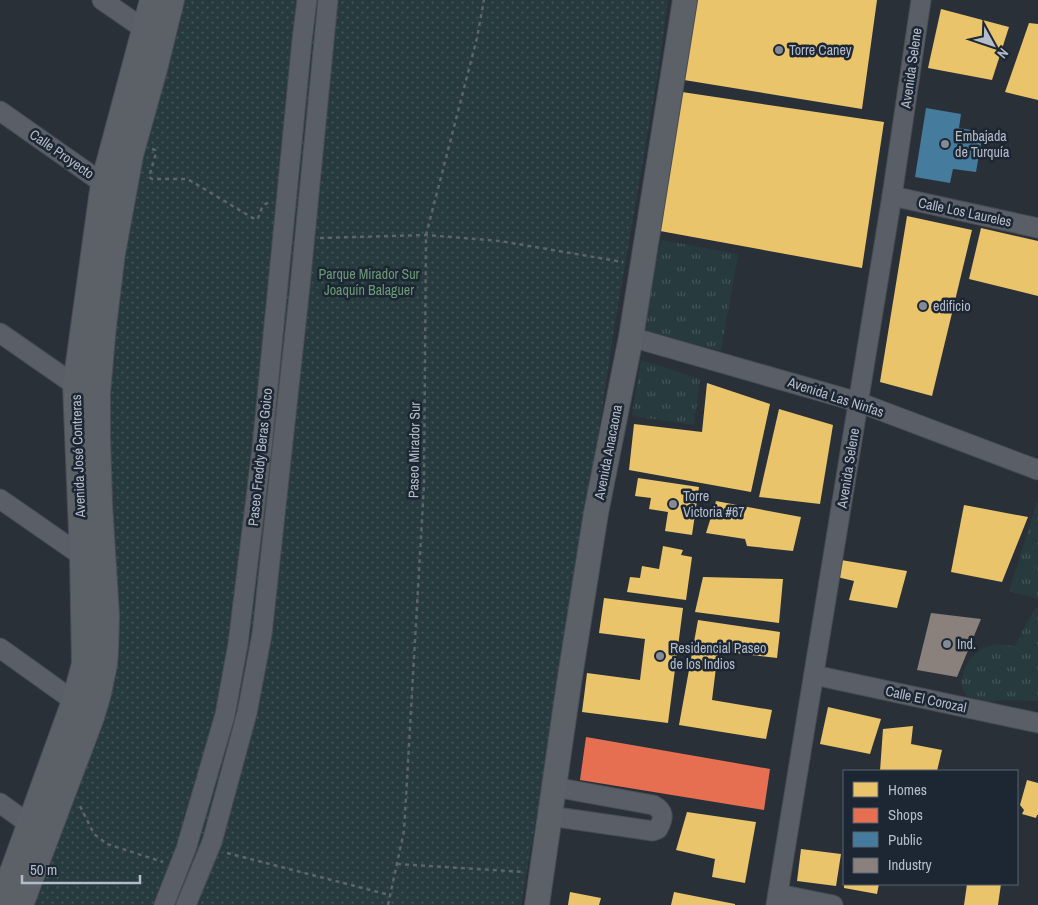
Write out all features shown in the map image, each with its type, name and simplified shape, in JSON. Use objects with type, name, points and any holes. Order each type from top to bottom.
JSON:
[{"type":"main road","name":"Avenida José Contreras","points":[[21,905],[38,831],[84,664],[75,385],[103,184],[152,0]]},
{"type":"main road","name":"Avenida José Contreras","points":[[0,905],[38,831],[68,780],[92,717],[105,664],[107,615],[98,461],[98,393],[104,326],[113,254],[133,148],[172,0]]},
{"type":"main road","name":"Avenida Anacaona","points":[[537,905],[596,513],[631,337],[685,0]]},
{"type":"street","points":[[102,0],[144,29]]},
{"type":"street","name":"Paseo Freddy Beras Goico","points":[[164,905],[186,849],[226,715],[238,644],[262,448],[307,0]]},
{"type":"street","name":"Paseo Freddy Beras Goico","points":[[186,905],[212,842],[247,713],[260,644],[309,236],[328,0]]},
{"type":"street","name":"Avenida Selene","points":[[777,900],[892,196],[921,0]]},
{"type":"street","name":"Calle Proyecto","points":[[0,111],[123,198]]},
{"type":"street","name":"Calle Los Laureles","points":[[892,196],[1038,228]]},
{"type":"street","points":[[283,234],[309,236]]},
{"type":"street","points":[[0,332],[75,385],[98,393]]},
{"type":"street","name":"Avenida Las Ninfas","points":[[631,337],[858,402],[1038,470]]},
{"type":"street","points":[[0,499],[82,556]]},
{"type":"street","points":[[0,648],[74,701],[92,717]]},
{"type":"street","name":"Calle El Corozal","points":[[814,676],[1038,723]]},
{"type":"street","points":[[550,816],[653,831],[658,829],[662,817],[662,812],[653,805],[554,787]]},
{"type":"street","points":[[0,803],[38,831]]},
{"type":"street","points":[[777,900],[833,905]]},
{"type":"path","name":"Paseo Mirador Sur","points":[[388,905],[404,831],[424,485],[426,236],[477,38],[484,0]]},
{"type":"path","points":[[133,148],[156,151],[151,178],[191,180],[256,220],[264,204],[286,204]]},
{"type":"path","points":[[309,236],[426,236],[500,241],[629,263]]},
{"type":"path","points":[[68,780],[94,834],[107,844],[179,867]]},
{"type":"path","points":[[227,853],[390,895]]},
{"type":"path","points":[[397,864],[542,874]]},
{"type":"green space","name":"Parque Mirador Sur Joaquín Balaguer","points":[[180,0],[668,0],[658,73],[614,329],[560,682],[521,905],[30,905],[104,707],[106,406],[128,213]]},
{"type":"green space","points":[[661,240],[738,254],[721,351],[641,330]]},
{"type":"green space","points":[[641,360],[700,379],[694,425],[632,416]]},
{"type":"green space","points":[[1038,503],[1038,599],[1009,591]]},
{"type":"green space","points":[[1036,607],[1038,608],[1038,701],[1000,700],[987,702],[967,696],[961,684],[964,670],[971,658],[981,649],[995,644],[1015,646]]},
{"type":"building: Homes","name":"Torre Caney","points":[[697,0],[877,0],[862,109],[684,80]]},
{"type":"building: Homes","points":[[941,9],[1009,27],[992,80],[928,68]]},
{"type":"building: Homes","points":[[1029,23],[1038,24],[1038,100],[1005,92]]},
{"type":"building: Homes","points":[[682,92],[884,122],[862,268],[660,231]]},
{"type":"building: Homes","name":"edificio","points":[[907,216],[972,230],[932,396],[880,382]]},
{"type":"building: Homes","points":[[981,228],[1038,241],[1038,296],[969,279]]},
{"type":"building: Homes","points":[[707,383],[770,404],[751,492],[629,470],[634,424],[702,432]]},
{"type":"building: Homes","points":[[779,409],[833,425],[820,504],[759,497]]},
{"type":"building: Homes","name":"Torre Victoria #67","points":[[638,478],[699,487],[692,535],[665,531],[668,512],[649,509],[651,498],[635,496]]},
{"type":"building: Homes","points":[[716,501],[801,517],[793,551],[747,546],[745,539],[706,533]]},
{"type":"building: Homes","points":[[964,505],[1028,517],[1002,582],[951,572]]},
{"type":"building: Homes","points":[[663,546],[683,550],[681,555],[692,557],[686,600],[627,592],[630,577],[640,578],[642,566],[659,569]]},
{"type":"building: Homes","points":[[841,560],[907,571],[897,608],[849,600],[854,581],[837,577]]},
{"type":"building: Homes","points":[[703,577],[783,579],[779,623],[695,612]]},
{"type":"building: Homes","name":"Residencial Paseo de los Indios","points":[[604,598],[683,608],[668,723],[582,712],[587,673],[640,680],[645,639],[599,633]]},
{"type":"building: Homes","points":[[698,620],[780,632],[777,658],[718,651],[712,700],[772,710],[766,739],[679,725]]},
{"type":"building: Homes","points":[[828,707],[881,719],[870,754],[820,744]]},
{"type":"building: Homes","points":[[913,726],[911,744],[942,750],[937,770],[880,770],[883,729]]},
{"type":"building: Homes","points":[[1027,780],[1038,783],[1038,815],[1036,818],[1022,814],[1024,810],[1020,805]]},
{"type":"building: Homes","points":[[687,812],[756,822],[745,883],[712,877],[715,859],[676,850]]},
{"type":"building: Homes","points":[[801,849],[841,854],[836,886],[797,881]]},
{"type":"building: Homes","points":[[844,885],[879,885],[877,894],[844,888]]},
{"type":"building: Homes","points":[[967,885],[1001,885],[998,905],[964,905]]},
{"type":"building: Homes","points":[[570,892],[601,898],[599,905],[568,905]]},
{"type":"building: Homes","points":[[674,892],[735,904],[735,905],[671,905]]},
{"type":"building: Shops","points":[[586,737],[770,769],[764,810],[580,780]]},
{"type":"building: Public","points":[[926,108],[961,114],[959,128],[983,132],[976,172],[953,169],[950,183],[915,177]]},
{"type":"building: Industry","name":"Ind.","points":[[931,613],[981,619],[957,677],[917,670]]},
{"type":"place","name":"Torre Caney","points":[[779,50]]},
{"type":"place","name":"Embajada de Turquía","points":[[945,144]]},
{"type":"place","name":"edificio","points":[[923,306]]},
{"type":"place","name":"Torre Victoria #67","points":[[673,504]]},
{"type":"place","name":"Ind.","points":[[947,644]]},
{"type":"place","name":"Residencial Paseo de los Indios","points":[[660,656]]}]
